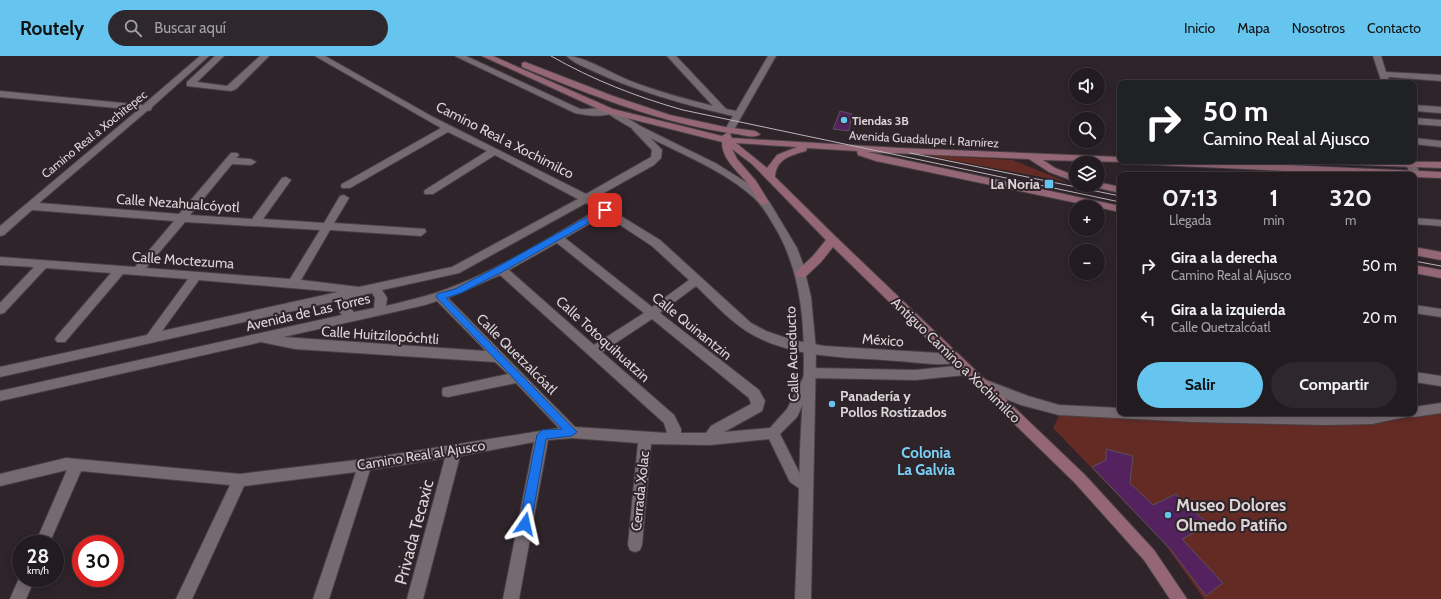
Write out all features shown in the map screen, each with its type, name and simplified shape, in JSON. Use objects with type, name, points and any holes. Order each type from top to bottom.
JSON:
[{"type":"main road","points":[[486,56],[610,111],[728,136]]},
{"type":"main road","points":[[503,56],[631,106],[684,121],[728,136]]},
{"type":"main road","points":[[728,136],[726,148],[729,156],[752,182],[764,202]]},
{"type":"main road","name":"Avenida Guadalupe I. Ramírez","points":[[728,136],[816,147],[1031,157],[1069,160]]},
{"type":"main road","name":"Avenida Guadalupe I. Ramírez","points":[[728,136],[1117,153]]},
{"type":"main road","name":"Antiguo Camino a Xochimilco","points":[[728,136],[965,370],[1080,479],[1149,555],[1178,599]]},
{"type":"main road","points":[[770,177],[769,169],[775,161],[787,153],[816,147]]},
{"type":"main road","points":[[849,148],[876,158],[1117,208]]},
{"type":"main road","points":[[1021,149],[1052,170],[1069,176]]},
{"type":"main road","name":"Avenida Guadalupe I. Ramírez","points":[[1105,162],[1117,160]]},
{"type":"main road","points":[[1417,163],[1441,166]]},
{"type":"main road","points":[[1194,164],[1350,172]]},
{"type":"main road","points":[[1417,174],[1441,175]]},
{"type":"main road","points":[[1105,187],[1117,189]]},
{"type":"main road","points":[[801,274],[817,259],[832,240]]},
{"type":"main road","points":[[1417,252],[1441,256]]},
{"type":"main road","points":[[1417,270],[1441,274]]},
{"type":"street","name":"Camino Real a Xochitepec","points":[[0,232],[29,206],[148,108],[205,56]]},
{"type":"street","points":[[220,56],[190,84],[228,89],[233,87],[265,56]]},
{"type":"street","name":"Camino Real a Xochimilco","points":[[319,56],[448,128],[605,210],[656,243],[747,326],[758,333],[810,350]]},
{"type":"street","points":[[459,56],[578,111],[610,111]]},
{"type":"street","points":[[571,56],[621,81],[676,99],[739,115]]},
{"type":"street","points":[[671,56],[724,112]]},
{"type":"street","points":[[728,136],[772,56]]},
{"type":"street","points":[[1377,56],[1385,80]]},
{"type":"street","points":[[1383,74],[1441,78]]},
{"type":"street","points":[[0,94],[148,108]]},
{"type":"street","points":[[1417,108],[1441,110]]},
{"type":"street","name":"Calle Acueducto","points":[[610,111],[637,129],[715,167],[736,180],[764,202],[792,247],[801,274],[809,323],[811,373],[803,599]]},
{"type":"street","points":[[1417,121],[1441,123]]},
{"type":"street","points":[[346,186],[448,128]]},
{"type":"street","name":"Avenida de Las Torres","points":[[0,372],[455,270],[651,163],[656,158],[657,150],[637,129]]},
{"type":"street","points":[[1417,141],[1441,144]]},
{"type":"street","points":[[429,192],[494,151]]},
{"type":"street","points":[[137,272],[232,158],[251,162]]},
{"type":"street","points":[[255,222],[286,180]]},
{"type":"street","points":[[293,282],[344,198]]},
{"type":"street","name":"Calle Nezahualcóyotl","points":[[29,206],[182,218],[421,232]]},
{"type":"street","name":"Avenida de Las Torres","points":[[0,396],[440,297],[458,291],[500,269],[605,210]]},
{"type":"street","points":[[1417,221],[1441,223]]},
{"type":"street","name":"Calle Quinantzin","points":[[557,237],[754,394],[758,401],[757,407],[716,430],[710,439]]},
{"type":"street","name":"Calle Moctezuma","points":[[0,261],[293,282],[370,290]]},
{"type":"street","points":[[0,310],[44,264]]},
{"type":"street","name":"Calle Totoquihuatzin","points":[[500,269],[669,419],[674,429],[674,438]]},
{"type":"street","points":[[62,339],[120,270]]},
{"type":"street","points":[[150,339],[196,276]]},
{"type":"street","points":[[594,351],[652,313],[696,280]]},
{"type":"street","points":[[370,290],[380,298],[379,311]]},
{"type":"street","points":[[345,295],[342,304],[344,310],[352,317]]},
{"type":"street","name":"Calle Quetzalcóatl","points":[[440,297],[572,432]]},
{"type":"street","points":[[1417,309],[1441,313]]},
{"type":"street","name":"Calle Huitzilopóchtli","points":[[259,338],[295,344],[499,357]]},
{"type":"street","name":"México","points":[[810,350],[923,358],[954,358]]},
{"type":"street","points":[[806,487],[795,478],[773,433],[792,413],[811,373],[915,375],[965,370]]},
{"type":"street","points":[[448,392],[519,377]]},
{"type":"street","points":[[1417,377],[1441,381]]},
{"type":"street","points":[[978,382],[1026,401],[1059,410],[1117,413]]},
{"type":"street","points":[[1417,412],[1441,408]]},
{"type":"street","points":[[1175,416],[1326,420],[1385,416]]},
{"type":"street","name":"Camino Real al Ajusco","points":[[0,480],[53,466],[77,464],[240,480],[365,465],[542,435],[572,432],[645,438],[710,439],[773,433]]},
{"type":"street","points":[[511,599],[542,435]]},
{"type":"street","name":"Cerrada Xolac","points":[[635,545],[645,438]]},
{"type":"street","name":"Privada Tecaxic","points":[[415,599],[454,451]]},
{"type":"street","points":[[46,535],[77,464]]},
{"type":"street","points":[[321,599],[365,465]]},
{"type":"street","points":[[184,599],[240,480]]},
{"type":"street","points":[[18,599],[23,587]]},
{"type":"shaded area","points":[[925,155],[1013,160],[1067,182]]},
{"type":"shaded area","points":[[1063,407],[1117,413],[1117,416],[1291,416],[1327,418],[1417,417],[1441,411],[1441,599],[1204,599],[1164,543],[1053,428]]},
{"type":"building","name":"Tiendas 3B","points":[[840,111],[852,114],[849,131],[833,129]]},
{"type":"building","name":"Museo Dolores Olmedo Patiño","points":[[1106,449],[1133,456],[1130,483],[1153,505],[1176,494],[1209,525],[1182,539],[1223,583],[1206,596],[1171,550],[1092,467],[1106,460]]},
{"type":"tram line","points":[[551,56],[583,73],[616,87],[683,110],[1117,201]]},
{"type":"tram line","points":[[910,153],[1117,195]]},
{"type":"tram line","points":[[1417,262],[1441,266]]},
{"type":"place","name":"Tiendas 3B","points":[[844,120]]},
{"type":"place","name":"La Noria","points":[[1049,184]]},
{"type":"place","name":"Panadería y Pollos Rostizados","points":[[832,404]]},
{"type":"place","name":"Museo Dolores Olmedo Patiño","points":[[1168,515]]},
{"type":"district","name":"Colonia La Galvia","points":[[926,462]]},
{"type":"route","points":[[525,524],[542,435],[572,432],[440,297],[458,291],[500,269],[605,210]]}]
